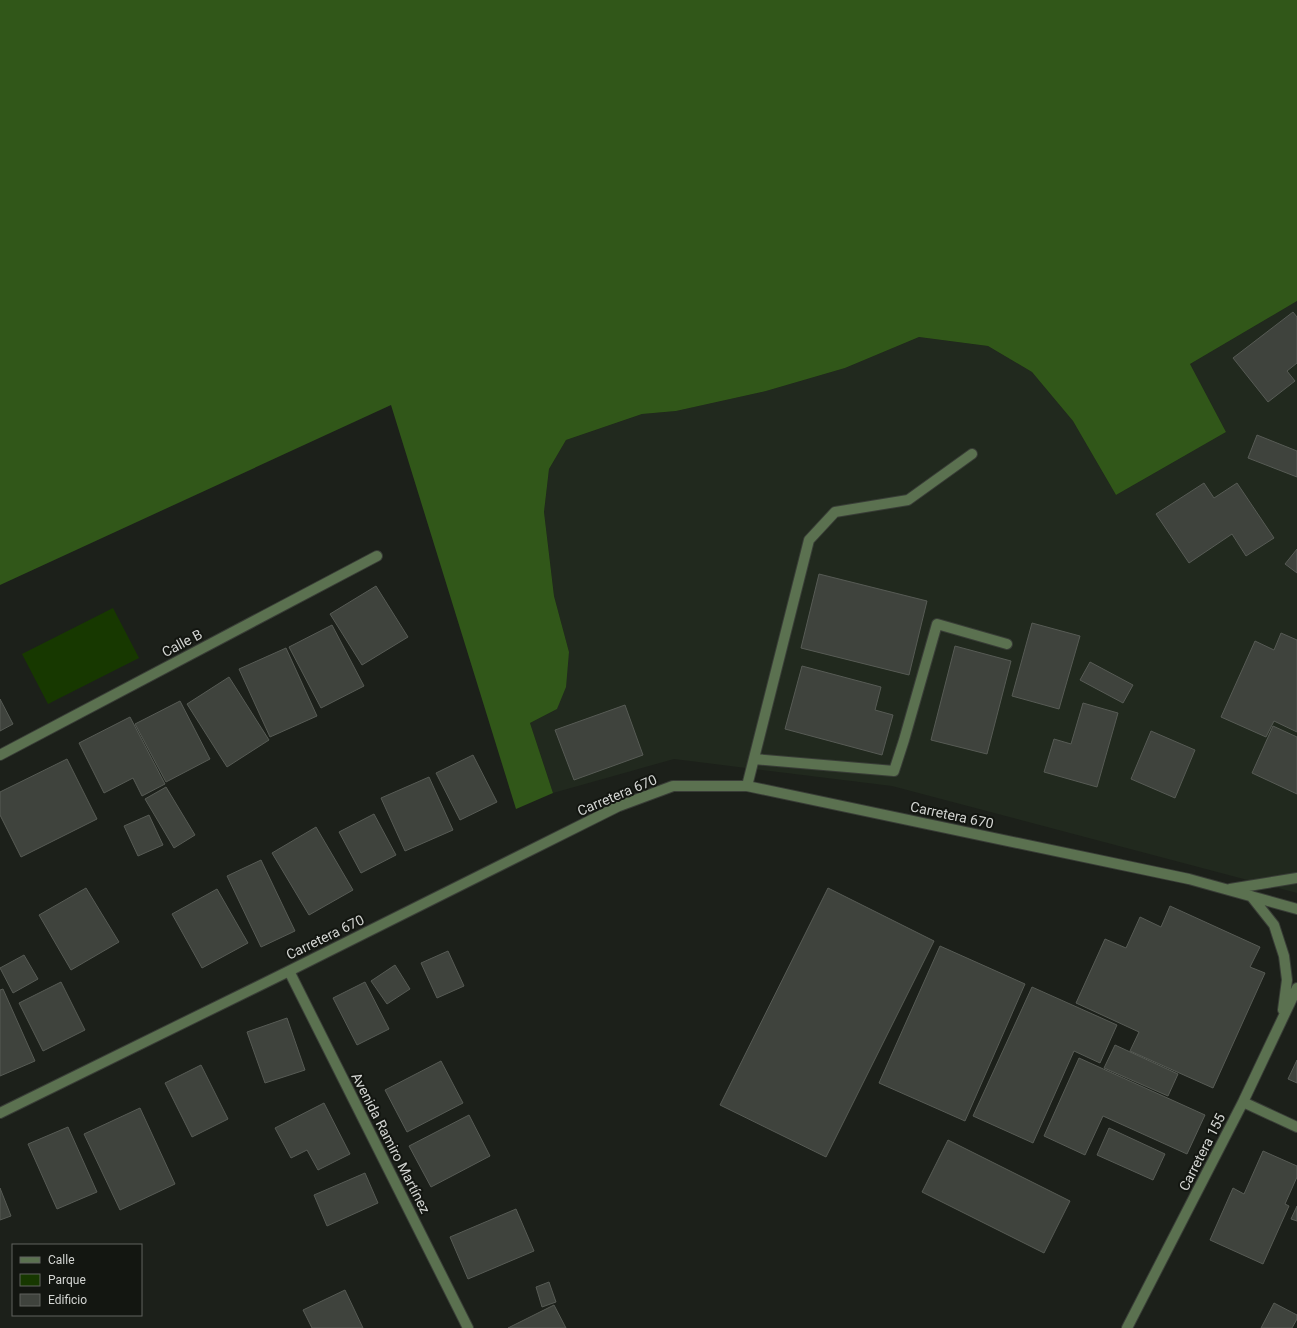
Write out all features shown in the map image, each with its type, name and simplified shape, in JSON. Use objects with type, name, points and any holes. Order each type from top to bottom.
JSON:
[{"type":"street","points":[[747,786],[809,540],[835,512],[908,500],[972,454]]},
{"type":"street","name":"Calle B","points":[[0,755],[377,556]]},
{"type":"street","points":[[754,759],[894,770],[937,624],[1007,644]]},
{"type":"street","name":"Carretera 670","points":[[0,1112],[289,971],[619,806],[673,786],[747,786],[1182,877],[1297,909]]},
{"type":"street","points":[[1226,890],[1297,878]]},
{"type":"street","points":[[1251,896],[1274,925],[1284,956],[1287,980],[1282,1020]]},
{"type":"street","name":"Avenida Ramiro Martínez","points":[[289,971],[468,1328]]},
{"type":"street","name":"Carretera 155","points":[[1127,1328],[1243,1102],[1297,988]]},
{"type":"street","points":[[1243,1102],[1297,1127]]},
{"type":"shaded area","points":[[1297,301],[1297,893],[892,786],[674,759],[553,793],[530,723],[557,709],[569,652],[554,596],[544,512],[549,469],[566,440],[642,414],[676,411],[766,391],[845,368],[919,337],[988,346],[1032,372],[1073,421],[1116,495],[1226,432],[1190,364]]},
{"type":"green space","points":[[0,0],[1297,0],[1297,301],[1190,364],[1226,432],[1116,495],[1073,421],[1032,372],[988,346],[919,337],[845,368],[766,391],[676,411],[642,414],[566,440],[549,469],[544,512],[554,596],[569,652],[566,687],[557,709],[530,723],[553,793],[516,809],[391,405],[0,585]]},
{"type":"green space","points":[[113,608],[139,658],[48,704],[22,654]]},
{"type":"building","points":[[1293,312],[1297,317],[1297,363],[1287,371],[1295,381],[1268,402],[1233,358]]},
{"type":"building","points":[[1257,435],[1297,451],[1297,477],[1248,458]]},
{"type":"building","points":[[1204,483],[1214,498],[1237,483],[1274,538],[1246,556],[1232,534],[1189,563],[1156,514]]},
{"type":"building","points":[[1297,549],[1297,573],[1285,564]]},
{"type":"building","points":[[819,574],[927,601],[909,675],[801,648]]},
{"type":"building","points":[[376,586],[408,637],[362,665],[330,614]]},
{"type":"building","points":[[1032,623],[1080,636],[1059,709],[1012,696]]},
{"type":"building","points":[[332,625],[364,686],[321,708],[289,647]]},
{"type":"building","points":[[1281,633],[1297,640],[1297,732],[1274,721],[1266,737],[1221,717],[1255,641],[1274,650]]},
{"type":"building","points":[[955,646],[1011,661],[987,754],[931,740]]},
{"type":"building","points":[[286,648],[317,716],[270,737],[239,669]]},
{"type":"building","points":[[1090,662],[1133,685],[1123,703],[1080,680]]},
{"type":"building","points":[[802,666],[881,687],[875,710],[893,715],[882,755],[785,729]]},
{"type":"building","points":[[229,677],[269,740],[227,767],[187,704]]},
{"type":"building","points":[[0,699],[13,724],[0,731]]},
{"type":"building","points":[[180,701],[210,759],[166,782],[135,724]]},
{"type":"building","points":[[1083,703],[1118,713],[1097,787],[1044,772],[1054,739],[1071,744]]},
{"type":"building","points":[[625,705],[643,755],[574,780],[555,730]]},
{"type":"building","points":[[130,717],[165,784],[142,796],[133,778],[104,793],[79,743]]},
{"type":"building","points":[[1273,726],[1297,737],[1297,794],[1252,773]]},
{"type":"building","points":[[1151,731],[1195,750],[1175,798],[1131,779]]},
{"type":"building","points":[[473,755],[497,802],[460,820],[436,773]]},
{"type":"building","points":[[67,759],[97,819],[21,857],[0,815],[0,792]]},
{"type":"building","points":[[429,777],[453,830],[405,851],[381,798]]},
{"type":"building","points":[[166,787],[195,835],[174,848],[145,799]]},
{"type":"building","points":[[374,814],[396,855],[361,873],[339,832]]},
{"type":"building","points":[[149,815],[163,845],[138,856],[124,826]]},
{"type":"building","points":[[316,827],[353,890],[309,915],[272,853]]},
{"type":"building","points":[[261,860],[295,931],[261,947],[227,876]]},
{"type":"building","points":[[86,888],[119,942],[71,970],[39,915]]},
{"type":"building","points":[[828,888],[934,941],[826,1157],[720,1105]]},
{"type":"building","points":[[217,889],[248,943],[202,968],[172,914]]},
{"type":"building","points":[[1170,906],[1260,947],[1250,967],[1265,973],[1213,1088],[1130,1051],[1139,1032],[1076,1003],[1105,939],[1126,948],[1140,917],[1161,927]]},
{"type":"building","points":[[940,946],[1025,984],[965,1121],[879,1083]]},
{"type":"building","points":[[448,951],[464,986],[437,998],[421,963]]},
{"type":"building","points":[[24,955],[38,979],[13,993],[0,968]]},
{"type":"building","points":[[395,965],[410,989],[387,1004],[371,981]]},
{"type":"building","points":[[61,982],[85,1030],[43,1051],[19,1003]]},
{"type":"building","points":[[365,982],[389,1029],[357,1045],[333,998]]},
{"type":"building","points":[[1032,987],[1117,1025],[1100,1063],[1074,1051],[1033,1143],[973,1116]]},
{"type":"building","points":[[3,989],[35,1061],[0,1076],[0,990]]},
{"type":"building","points":[[287,1018],[305,1070],[265,1083],[247,1032]]},
{"type":"building","points":[[1115,1045],[1178,1074],[1168,1096],[1104,1068]]},
{"type":"building","points":[[1079,1058],[1205,1115],[1187,1154],[1103,1116],[1085,1155],[1044,1136]]},
{"type":"building","points":[[1297,1060],[1297,1083],[1288,1079]]},
{"type":"building","points":[[441,1061],[463,1103],[407,1132],[385,1090]]},
{"type":"building","points":[[201,1065],[228,1119],[192,1137],[165,1083]]},
{"type":"building","points":[[324,1103],[350,1154],[318,1170],[307,1150],[291,1158],[275,1128]]},
{"type":"building","points":[[140,1108],[175,1184],[120,1210],[84,1134]]},
{"type":"building","points":[[469,1115],[490,1156],[431,1187],[409,1146]]},
{"type":"building","points":[[68,1127],[97,1192],[57,1209],[28,1144]]},
{"type":"building","points":[[1109,1128],[1165,1154],[1153,1180],[1097,1155]]},
{"type":"building","points":[[948,1140],[1070,1201],[1044,1253],[922,1192]]},
{"type":"building","points":[[1263,1151],[1297,1166],[1297,1177],[1285,1204],[1289,1206],[1263,1264],[1210,1240],[1233,1188],[1244,1194]]},
{"type":"building","points":[[365,1173],[378,1203],[327,1226],[314,1195]]},
{"type":"building","points":[[0,1188],[11,1216],[0,1220]]},
{"type":"building","points":[[1297,1206],[1297,1221],[1291,1219]]},
{"type":"building","points":[[516,1209],[534,1251],[468,1279],[450,1237]]},
{"type":"building","points":[[549,1282],[556,1302],[542,1307],[536,1287]]},
{"type":"building","points":[[345,1290],[363,1328],[312,1328],[303,1310]]},
{"type":"building","points":[[1274,1303],[1297,1315],[1297,1319],[1292,1328],[1261,1328]]},
{"type":"building","points":[[554,1305],[566,1328],[508,1328]]}]
